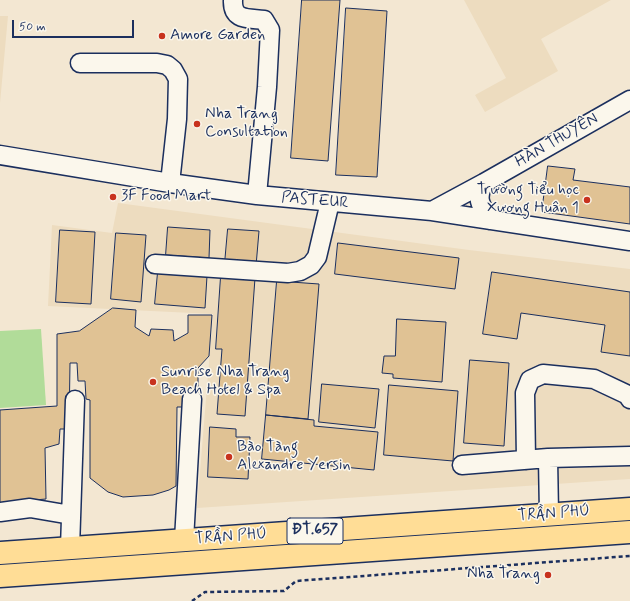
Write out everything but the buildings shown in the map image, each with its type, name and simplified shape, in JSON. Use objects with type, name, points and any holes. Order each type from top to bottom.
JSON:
[{"type":"main road","name":"TRẦN PHÚ","points":[[0,553],[630,509]]},
{"type":"main road","name":"TRẦN PHÚ","points":[[0,576],[630,532]]},
{"type":"street","points":[[233,0],[233,9],[237,15],[246,18],[264,20],[270,30],[267,87],[257,196]]},
{"type":"street","points":[[80,63],[157,63],[167,66],[173,70],[178,79],[177,119],[170,183]]},
{"type":"street","name":"HÀN THUYÊN","points":[[432,211],[630,100]]},
{"type":"street","name":"PASTEUR","points":[[0,155],[257,196],[432,211],[630,241]]},
{"type":"street","points":[[484,183],[480,190],[479,198],[481,206],[490,220]]},
{"type":"street","points":[[155,264],[288,273],[300,271],[311,265],[317,257],[330,202]]},
{"type":"street","points":[[526,460],[525,393],[530,380],[543,374],[594,379],[628,395],[630,399]]},
{"type":"street","points":[[184,540],[192,399]]},
{"type":"street","points":[[70,548],[76,400]]},
{"type":"street","points":[[462,465],[548,458],[630,456]]},
{"type":"street","points":[[548,458],[549,514]]},
{"type":"street","points":[[0,512],[30,508],[72,515]]},
{"type":"path","points":[[192,601],[205,592],[284,591],[296,581],[630,556]]},
{"type":"shaded area","points":[[464,0],[611,0],[541,39],[558,71],[485,112],[475,95],[506,78]]},
{"type":"shaded area","points":[[0,16],[8,16],[0,103]]},
{"type":"shaded area","points":[[118,203],[469,250],[630,269],[630,479],[197,508],[213,314],[48,306],[52,225],[112,233]]},
{"type":"green space","points":[[41,329],[46,405],[0,408],[0,331]]},
{"type":"place","name":"Amore Garden","points":[[162,36]]},
{"type":"place","name":"Nha Trang Consultation","points":[[197,124]]},
{"type":"place","name":"3F Food Mart","points":[[113,197]]},
{"type":"place","name":"Trường Tiểu học Xương Huân 1","points":[[587,200]]},
{"type":"place","name":"Sunrise Nha Trang Beach Hotel & Spa","points":[[153,382]]},
{"type":"place","name":"Bào Tàng Alexandre Yersin","points":[[229,457]]},
{"type":"place","name":"Nha Trang","points":[[548,575]]}]
